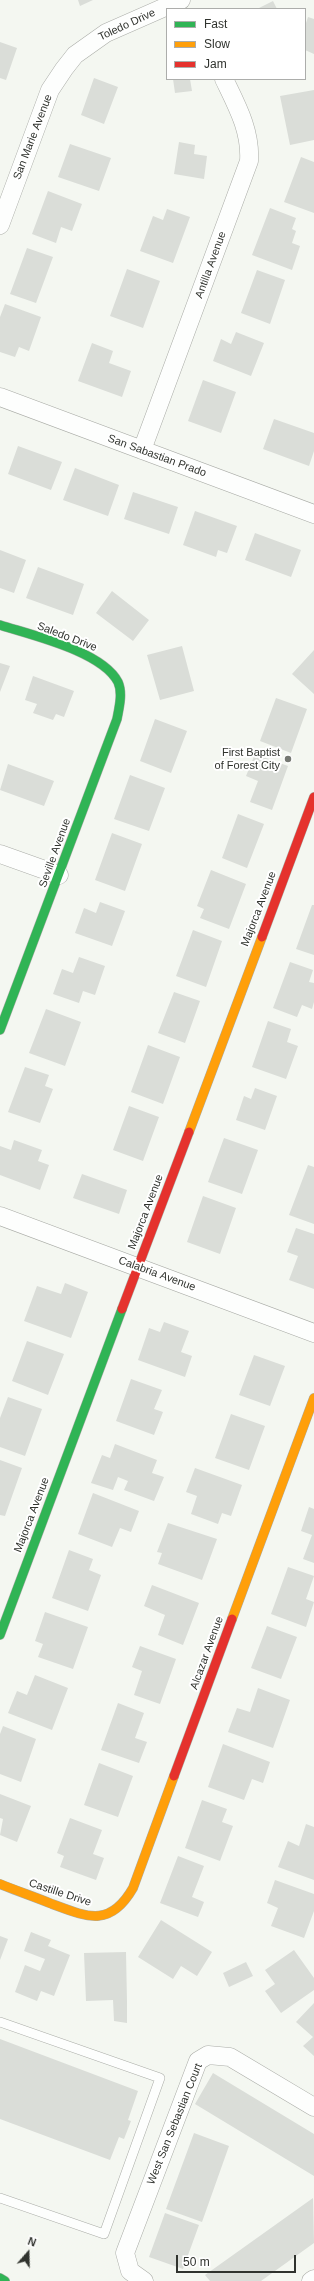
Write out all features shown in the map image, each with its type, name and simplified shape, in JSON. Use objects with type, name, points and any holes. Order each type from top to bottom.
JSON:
[{"type":"street","name":"Toledo Drive","points":[[75,55],[106,33],[181,0]]},
{"type":"street","name":"San Marie Avenue","points":[[0,225],[50,90],[75,55]]},
{"type":"street","name":"Antilla Avenue","points":[[142,450],[249,161],[250,145],[248,131],[224,80]]},
{"type":"street","name":"San Sabastian Prado","points":[[0,397],[314,514]]},
{"type":"street","name":"Saledo Drive","points":[[0,625],[89,657],[106,667],[118,682]]},
{"type":"street","name":"Seville Avenue","points":[[0,1030],[117,720],[120,700],[118,682]]},
{"type":"street","name":"Majorca Avenue","points":[[0,1635],[314,797]]},
{"type":"street","points":[[0,854],[59,875]]},
{"type":"street","name":"Calabria Avenue","points":[[0,1216],[314,1333]]},
{"type":"street","name":"Alcazar Avenue","points":[[114,1911],[125,1902],[133,1888],[314,1398]]},
{"type":"street","name":"Castille Drive","points":[[0,1884],[84,1916],[100,1916],[114,1911]]},
{"type":"street","name":"West San Sebastian Court","points":[[144,2281],[130,2271],[125,2253],[198,2061],[208,2055],[230,2057],[314,2107]]},
{"type":"street","points":[[0,2278],[5,2281]]},
{"type":"lane","points":[[0,2022],[160,2078],[104,2234],[0,2198]]},
{"type":"building","points":[[78,0],[93,0],[80,6]]},
{"type":"building","points":[[273,1],[276,8],[259,8]]},
{"type":"building","points":[[308,17],[314,19],[314,54],[306,50],[306,23]]},
{"type":"building","points":[[0,42],[17,48],[6,80],[0,78]]},
{"type":"building","points":[[94,78],[118,87],[104,124],[81,115]]},
{"type":"building","points":[[173,80],[190,80],[192,91],[175,93]]},
{"type":"building","points":[[314,90],[314,140],[290,145],[280,96]]},
{"type":"building","points":[[179,142],[195,145],[194,154],[207,156],[204,179],[174,174]]},
{"type":"building","points":[[70,144],[111,158],[99,191],[58,177]]},
{"type":"building","points":[[301,157],[314,162],[314,213],[284,202]]},
{"type":"building","points":[[48,191],[82,204],[72,231],[61,227],[56,243],[32,234]]},
{"type":"building","points":[[270,208],[296,218],[292,229],[296,231],[292,243],[300,246],[292,270],[252,255]]},
{"type":"building","points":[[167,209],[190,217],[173,263],[140,251],[153,216],[163,220]]},
{"type":"building","points":[[27,248],[53,257],[36,303],[10,294]]},
{"type":"building","points":[[127,269],[160,281],[143,328],[110,316]]},
{"type":"building","points":[[257,270],[285,280],[270,324],[241,313]]},
{"type":"building","points":[[5,304],[41,317],[29,351],[19,347],[15,357],[0,352],[0,317]]},
{"type":"building","points":[[236,332],[264,343],[251,376],[213,361],[221,339],[231,344]]},
{"type":"building","points":[[92,343],[113,351],[109,363],[131,371],[122,397],[78,381]]},
{"type":"building","points":[[203,380],[236,392],[221,433],[188,421]]},
{"type":"building","points":[[274,419],[314,433],[314,451],[309,466],[263,449]]},
{"type":"building","points":[[18,446],[62,462],[51,490],[8,474]]},
{"type":"building","points":[[75,468],[119,485],[108,516],[63,500]]},
{"type":"building","points":[[133,492],[178,507],[169,534],[124,519]]},
{"type":"building","points":[[195,511],[237,526],[227,553],[218,550],[216,557],[183,545]]},
{"type":"building","points":[[255,533],[301,550],[291,577],[245,560]]},
{"type":"building","points":[[0,550],[26,560],[14,593],[0,588]]},
{"type":"building","points":[[38,567],[84,584],[73,615],[26,598]]},
{"type":"building","points":[[112,591],[149,620],[133,641],[96,613]]},
{"type":"building","points":[[182,646],[194,691],[160,700],[147,655]]},
{"type":"building","points":[[314,650],[314,694],[292,674]]},
{"type":"building","points":[[0,663],[10,666],[0,692]]},
{"type":"building","points":[[33,676],[74,691],[64,717],[56,714],[53,720],[33,713],[37,704],[25,700]]},
{"type":"building","points":[[276,698],[307,709],[291,753],[260,741]]},
{"type":"building","points":[[155,719],[187,731],[171,773],[140,761]]},
{"type":"building","points":[[255,754],[288,766],[272,810],[250,802],[258,781],[246,776]]},
{"type":"building","points":[[8,764],[54,781],[44,806],[0,790]]},
{"type":"building","points":[[130,775],[165,788],[149,831],[114,819]]},
{"type":"building","points":[[238,814],[264,824],[247,868],[222,858]]},
{"type":"building","points":[[112,833],[142,844],[125,891],[95,880]]},
{"type":"building","points":[[211,870],[246,884],[229,929],[200,918],[204,909],[197,906]]},
{"type":"building","points":[[100,902],[125,911],[112,946],[75,933],[84,908],[96,913]]},
{"type":"building","points":[[312,905],[314,905],[314,955],[296,949]]},
{"type":"building","points":[[193,930],[222,941],[206,987],[176,976]]},
{"type":"building","points":[[79,957],[105,966],[95,995],[83,991],[79,1003],[53,994],[62,969],[73,973]]},
{"type":"building","points":[[290,962],[313,970],[309,982],[314,983],[314,1002],[312,1009],[302,1005],[297,1017],[273,1008]]},
{"type":"building","points":[[174,992],[200,1001],[185,1043],[158,1033]]},
{"type":"building","points":[[46,1009],[81,1022],[65,1066],[29,1053]]},
{"type":"building","points":[[268,1021],[291,1029],[287,1042],[298,1046],[286,1079],[252,1067]]},
{"type":"building","points":[[148,1045],[180,1057],[163,1104],[131,1092]]},
{"type":"building","points":[[25,1067],[49,1075],[45,1086],[53,1089],[40,1123],[8,1112]]},
{"type":"building","points":[[255,1088],[277,1096],[265,1130],[236,1120],[244,1096],[251,1099]]},
{"type":"building","points":[[129,1106],[159,1117],[143,1161],[113,1150]]},
{"type":"building","points":[[224,1138],[258,1150],[242,1194],[208,1182]]},
{"type":"building","points":[[14,1140],[42,1150],[38,1161],[49,1165],[40,1190],[0,1175],[0,1146],[11,1150]]},
{"type":"building","points":[[308,1165],[314,1167],[314,1224],[289,1215]]},
{"type":"building","points":[[82,1174],[127,1190],[119,1214],[73,1198]]},
{"type":"building","points":[[203,1196],[236,1208],[220,1254],[187,1242]]},
{"type":"building","points":[[296,1228],[314,1234],[314,1289],[289,1280],[298,1256],[287,1252]]},
{"type":"building","points":[[65,1283],[88,1292],[71,1338],[24,1321],[37,1286],[61,1294]]},
{"type":"building","points":[[164,1322],[189,1331],[181,1352],[192,1356],[185,1377],[138,1360],[149,1328],[160,1332]]},
{"type":"building","points":[[27,1341],[64,1354],[48,1395],[12,1381]]},
{"type":"building","points":[[254,1355],[285,1366],[270,1406],[239,1395]]},
{"type":"building","points":[[131,1379],[162,1390],[154,1409],[163,1412],[154,1435],[116,1421]]},
{"type":"building","points":[[8,1397],[42,1409],[25,1456],[0,1447],[0,1418]]},
{"type":"building","points":[[231,1414],[265,1426],[249,1470],[215,1458]]},
{"type":"building","points":[[115,1444],[157,1460],[152,1473],[164,1477],[154,1501],[124,1490],[128,1481],[118,1477],[113,1490],[91,1483],[102,1455],[110,1458]]},
{"type":"building","points":[[0,1460],[22,1468],[5,1516],[0,1515]]},
{"type":"building","points":[[195,1468],[242,1485],[231,1516],[222,1513],[218,1524],[191,1514],[197,1496],[186,1492]]},
{"type":"building","points":[[93,1493],[139,1511],[131,1532],[120,1528],[112,1547],[78,1534]]},
{"type":"building","points":[[309,1507],[314,1509],[314,1563],[303,1559],[312,1535],[301,1531]]},
{"type":"building","points":[[168,1523],[217,1539],[202,1580],[158,1564],[162,1553],[157,1552]]},
{"type":"building","points":[[69,1550],[93,1559],[89,1570],[101,1575],[88,1611],[52,1598]]},
{"type":"building","points":[[288,1567],[314,1576],[306,1599],[314,1602],[306,1627],[271,1614]]},
{"type":"building","points":[[152,1585],[199,1603],[183,1645],[158,1635],[165,1615],[144,1606]]},
{"type":"building","points":[[45,1612],[88,1627],[73,1669],[38,1657],[43,1644],[35,1641]]},
{"type":"building","points":[[267,1626],[297,1637],[281,1679],[251,1668]]},
{"type":"building","points":[[140,1646],[176,1659],[160,1704],[134,1695],[142,1671],[132,1667]]},
{"type":"building","points":[[35,1675],[68,1688],[52,1730],[8,1713],[17,1691],[27,1695]]},
{"type":"building","points":[[258,1688],[290,1700],[273,1748],[228,1732],[237,1708],[250,1712]]},
{"type":"building","points":[[118,1703],[144,1713],[135,1738],[147,1742],[139,1763],[101,1750]]},
{"type":"building","points":[[3,1726],[36,1739],[21,1782],[0,1774],[0,1734]]},
{"type":"building","points":[[223,1744],[270,1762],[263,1783],[252,1779],[244,1800],[208,1787]]},
{"type":"building","points":[[99,1763],[133,1776],[118,1817],[84,1805]]},
{"type":"building","points":[[0,1794],[31,1806],[17,1842],[0,1835],[3,1819],[0,1818]]},
{"type":"building","points":[[202,1800],[227,1809],[222,1822],[233,1826],[220,1861],[185,1848]]},
{"type":"building","points":[[70,1818],[102,1830],[93,1854],[104,1858],[96,1880],[60,1867],[64,1856],[57,1853]]},
{"type":"building","points":[[306,1824],[314,1827],[314,1880],[278,1867],[288,1841],[299,1846]]},
{"type":"building","points":[[178,1856],[204,1866],[192,1897],[204,1902],[198,1917],[160,1903]]},
{"type":"building","points":[[275,1880],[314,1894],[314,1911],[304,1938],[271,1926],[278,1908],[267,1903]]},
{"type":"building","points":[[161,1920],[212,1952],[197,1976],[181,1966],[173,1979],[138,1957]]},
{"type":"building","points":[[31,1932],[51,1940],[48,1946],[70,1955],[54,1996],[41,1991],[37,2001],[15,1992],[25,1965],[40,1971],[45,1959],[24,1951]]},
{"type":"building","points":[[0,1936],[8,1939],[0,1960]]},
{"type":"building","points":[[294,1950],[314,1978],[314,1990],[281,2013],[265,1991],[275,1984],[265,1970]]},
{"type":"building","points":[[126,1952],[127,2023],[114,2021],[113,2000],[86,2001],[84,1953]]},
{"type":"building","points":[[246,1962],[253,1976],[229,1987],[223,1973]]},
{"type":"building","points":[[314,2003],[314,2056],[303,2046],[313,2037],[296,2022]]},
{"type":"building","points":[[0,2039],[138,2091],[128,2120],[131,2121],[124,2139],[119,2137],[110,2160],[0,2119]]},
{"type":"building","points":[[213,2073],[314,2134],[314,2176],[195,2104]]},
{"type":"building","points":[[194,2133],[229,2146],[202,2222],[166,2209]]},
{"type":"building","points":[[313,2198],[314,2243],[261,2281],[210,2281],[205,2275]]},
{"type":"building","points":[[165,2213],[199,2225],[183,2269],[149,2257]]},
{"type":"traffic: fast","points":[[0,625],[47,639],[82,653],[97,661],[110,671],[118,682],[120,691],[120,705],[117,719],[0,1030]]},
{"type":"traffic: fast","points":[[0,1635],[122,1309]]},
{"type":"traffic: fast","points":[[0,2278],[5,2281]]},
{"type":"traffic: slow","points":[[189,1132],[262,937]]},
{"type":"traffic: slow","points":[[232,1619],[314,1398]]},
{"type":"traffic: slow","points":[[0,1884],[76,1913],[97,1916],[106,1914],[116,1909],[133,1888],[174,1776]]},
{"type":"traffic: jam","points":[[262,937],[314,797]]},
{"type":"traffic: jam","points":[[122,1309],[189,1132]]},
{"type":"traffic: jam","points":[[174,1776],[232,1619]]},
{"type":"place","name":"First Baptist of Forest City","points":[[288,759]]}]
